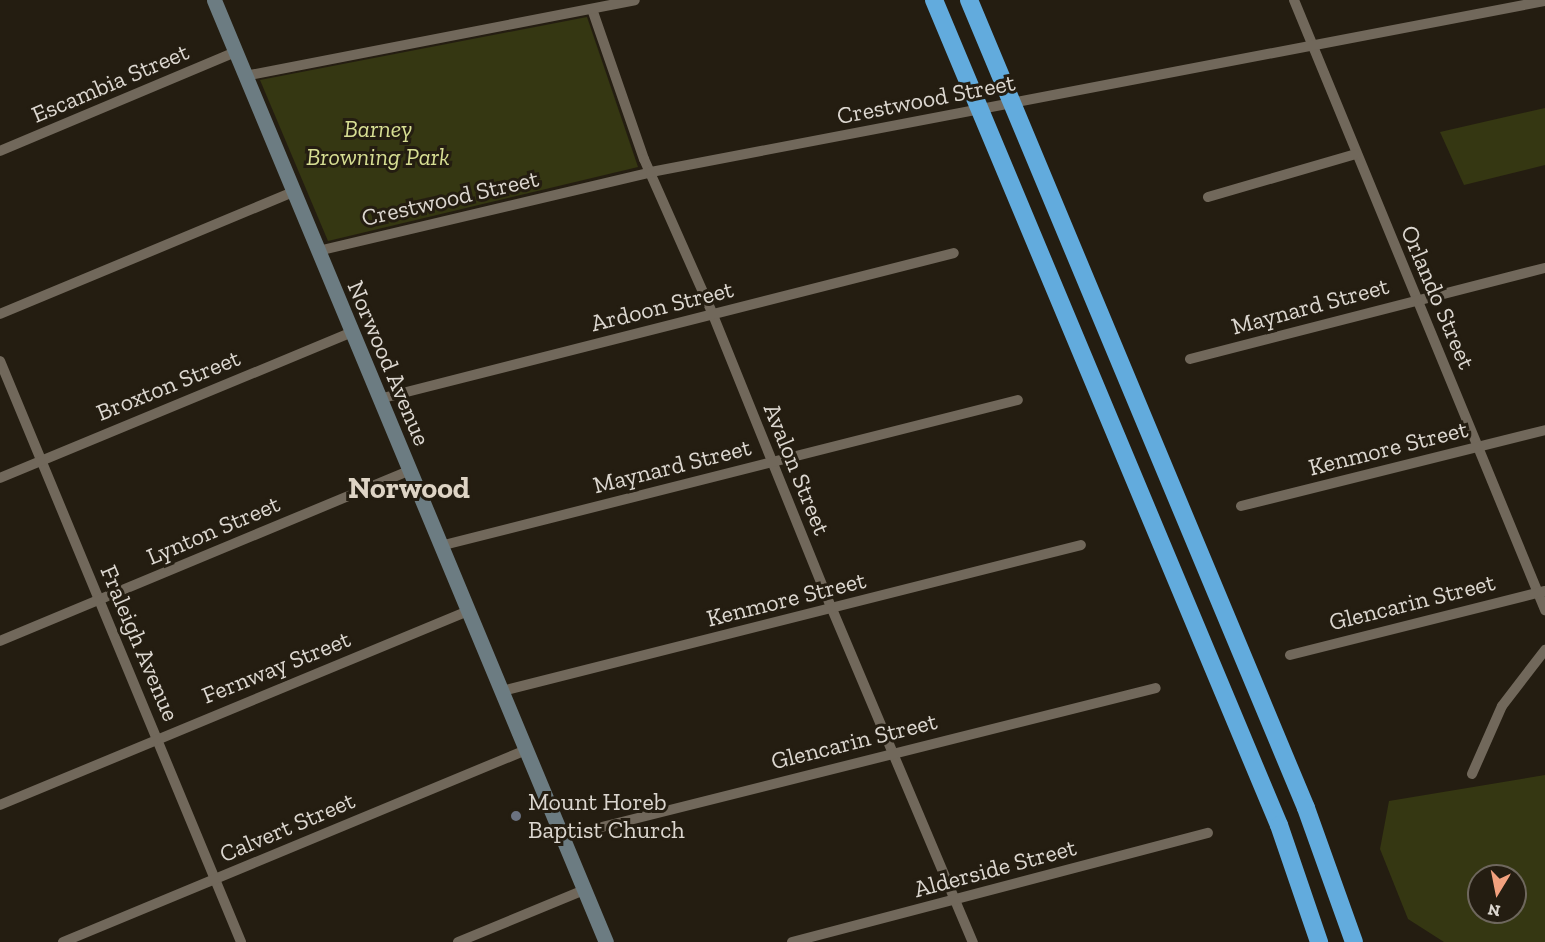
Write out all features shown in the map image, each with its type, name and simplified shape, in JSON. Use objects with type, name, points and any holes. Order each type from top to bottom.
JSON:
[{"type":"highway","points":[[934,0],[1278,825],[1320,942]]},
{"type":"highway","points":[[969,0],[1324,852],[1354,942]]},
{"type":"main road","name":"Norwood Avenue","points":[[214,0],[606,942]]},
{"type":"street","points":[[245,76],[634,0]]},
{"type":"street","name":"Orlando Street","points":[[1294,0],[1416,299],[1541,592],[1545,610]]},
{"type":"street","name":"Crestwood Street","points":[[318,251],[651,172],[1545,1]]},
{"type":"street","name":"Avalon Street","points":[[592,9],[651,172],[713,315],[832,609],[973,942]]},
{"type":"street","name":"Escambia Street","points":[[0,151],[235,52]]},
{"type":"street","points":[[1208,197],[1356,154]]},
{"type":"street","points":[[0,314],[293,192]]},
{"type":"street","name":"Ardoon Street","points":[[379,399],[954,253]]},
{"type":"street","name":"Maynard Street","points":[[1190,359],[1545,267]]},
{"type":"street","name":"Broxton Street","points":[[0,478],[352,332]]},
{"type":"street","name":"Fraleigh Avenue","points":[[0,361],[241,942]]},
{"type":"street","name":"Maynard Street","points":[[440,546],[1018,400]]},
{"type":"street","name":"Kenmore Street","points":[[1241,506],[1545,430]]},
{"type":"street","name":"Lynton Street","points":[[0,641],[410,471]]},
{"type":"street","name":"Kenmore Street","points":[[502,692],[1081,545]]},
{"type":"street","name":"Glencarin Street","points":[[1290,655],[1541,592]]},
{"type":"street","name":"Fernway Street","points":[[0,805],[468,611]]},
{"type":"street","points":[[1472,774],[1502,706],[1545,650]]},
{"type":"street","name":"Glencarin Street","points":[[562,837],[893,752],[1156,688]]},
{"type":"street","name":"Calvert Street","points":[[63,942],[526,750]]},
{"type":"street","name":"Alderside Street","points":[[792,942],[956,901],[1208,833]]},
{"type":"street","points":[[458,942],[584,890]]},
{"type":"green space","name":"Barney Browning Park","points":[[587,17],[638,167],[328,241],[260,80]]},
{"type":"green space","points":[[1545,108],[1545,165],[1464,185],[1440,132]]},
{"type":"green space","points":[[1545,775],[1545,942],[1444,942],[1408,919],[1380,849],[1389,801]]},
{"type":"place","name":"Mount Horeb Baptist Church","points":[[516,816]]},
{"type":"district","name":"Norwood","points":[[409,488]]}]
